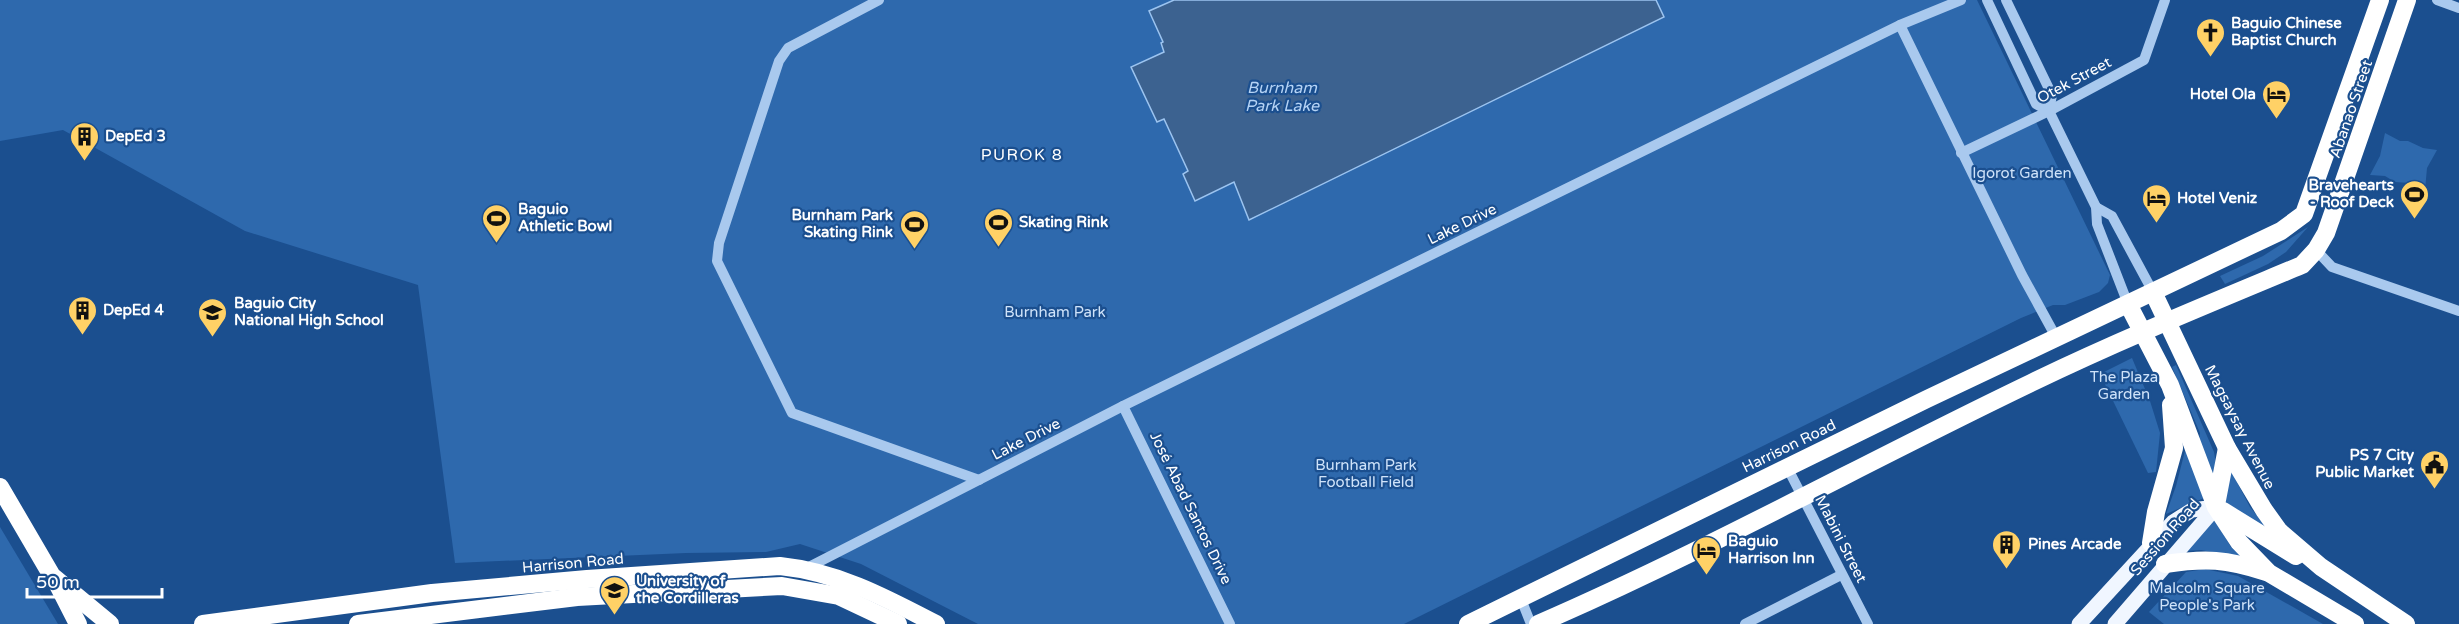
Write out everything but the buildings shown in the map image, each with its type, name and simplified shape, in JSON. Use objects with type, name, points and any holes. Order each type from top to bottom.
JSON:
[{"type":"highway","name":"Abanao Street","points":[[2128,304],[2281,231],[2304,214],[2380,0]]},
{"type":"highway","name":"Abanao Street","points":[[2143,332],[2302,265],[2316,250],[2332,215],[2407,0]]},
{"type":"highway","name":"Magsaysay Avenue","points":[[2153,292],[2227,448],[2279,531],[2321,567],[2406,624]]},
{"type":"highway","name":"Harrison Road","points":[[1468,624],[1787,467],[2128,304]]},
{"type":"highway","points":[[2128,304],[2170,385],[2216,507],[2240,542],[2269,573]]},
{"type":"highway","points":[[1538,624],[1803,497],[2029,383],[2143,332]]},
{"type":"highway","points":[[2151,543],[2156,512],[2174,448],[2170,385]]},
{"type":"highway","points":[[2216,507],[2227,448]]},
{"type":"highway","points":[[0,487],[78,624]]},
{"type":"highway","points":[[2216,507],[2290,554],[2321,567]]},
{"type":"highway","points":[[2165,564],[2200,559],[2235,562],[2269,573],[2355,624]]},
{"type":"highway","name":"Harrison Road","points":[[202,624],[432,593],[576,580],[780,566],[805,569],[838,578],[867,589],[936,624]]},
{"type":"highway","points":[[52,576],[110,624]]},
{"type":"highway","points":[[358,624],[577,597],[761,586],[813,590],[839,596],[898,624]]},
{"type":"main road","name":"Session Road","points":[[2079,624],[2151,543],[2173,522],[2192,510],[2216,507]]},
{"type":"main road","name":"Session Road","points":[[2115,624],[2216,507]]},
{"type":"street","points":[[879,0],[788,48],[779,60],[719,243],[717,261],[792,413],[979,480]]},
{"type":"street","name":"Lake Drive","points":[[805,569],[1123,406],[1900,25],[1961,0]]},
{"type":"street","points":[[1987,0],[2036,104],[2049,111],[2096,207],[2097,225],[2128,304]]},
{"type":"street","points":[[2006,0],[2052,95],[2049,111]]},
{"type":"street","name":"Otek Street","points":[[1961,153],[2049,111],[2144,60],[2165,0]]},
{"type":"street","points":[[2437,0],[2459,8]]},
{"type":"street","points":[[1900,25],[1961,153],[2056,337]]},
{"type":"street","points":[[2096,207],[2112,216],[2153,292]]},
{"type":"street","points":[[2316,250],[2332,267],[2459,311]]},
{"type":"street","name":"José Abad Santos Drive","points":[[1123,406],[1230,624]]},
{"type":"street","name":"Mabini Street","points":[[1787,467],[1868,624]]},
{"type":"street","points":[[1744,624],[1841,575]]},
{"type":"street","points":[[1521,599],[1531,624]]},
{"type":"green space","name":"Burnham Park","points":[[0,0],[1977,0],[2110,275],[2108,283],[2099,292],[2065,305],[2053,305],[2021,318],[1404,624],[978,624],[861,564],[800,544],[766,552],[686,553],[455,563],[418,285],[245,231],[63,130],[0,141]]},
{"type":"green space","points":[[2385,133],[2400,141],[2408,141],[2423,148],[2437,150],[2427,168],[2425,190],[2410,183],[2395,182],[2385,176],[2370,175],[2380,156]]},
{"type":"green space","points":[[2308,227],[2286,252],[2268,264],[2225,284],[2220,276],[2263,256]]},
{"type":"green space","name":"The Plaza Garden","points":[[2132,358],[2150,401],[2160,433],[2156,472],[2148,473],[2100,374]]},
{"type":"green space","points":[[2176,365],[2214,452],[2216,464],[2213,476],[2199,443],[2200,433],[2172,367]]},
{"type":"green space","points":[[2186,447],[2204,498],[2166,514],[2176,486]]},
{"type":"green space","points":[[2231,471],[2250,507],[2271,533],[2228,507],[2224,498]]},
{"type":"green space","points":[[2214,519],[2231,547],[2245,558],[2201,550],[2185,551]]},
{"type":"green space","points":[[0,527],[58,624],[0,624]]},
{"type":"green space","name":"Malcolm Square People's Park","points":[[2205,569],[2238,576],[2323,624],[2164,624],[2149,612],[2186,572]]},
{"type":"water","name":"Burnham Park Lake","points":[[1174,0],[1656,0],[1664,17],[1249,220],[1234,182],[1195,201],[1183,174],[1188,171],[1164,119],[1157,122],[1131,67],[1164,52],[1161,43],[1163,42],[1149,11]]},
{"type":"place","name":"Baguio Chinese Baptist Church","points":[[2210,58]]},
{"type":"place","name":"Hotel Ola","points":[[2277,120]]},
{"type":"place","name":"DepEd 3","points":[[84,162]]},
{"type":"place","name":"Bravehearts - Roof Deck","points":[[2415,220]]},
{"type":"place","name":"Hotel Veniz","points":[[2156,224]]},
{"type":"place","name":"Baguio Athletic Bowl","points":[[497,244]]},
{"type":"place","name":"Skating Rink","points":[[998,248]]},
{"type":"place","name":"Burnham Park Skating Rink","points":[[914,250]]},
{"type":"place","name":"DepEd 4","points":[[82,336]]},
{"type":"place","name":"Baguio City National High School","points":[[213,338]]},
{"type":"place","name":"PS 7 City Public Market","points":[[2435,490]]},
{"type":"place","name":"Pines Arcade","points":[[2007,570]]},
{"type":"place","name":"Baguio Harrison Inn","points":[[1707,576]]},
{"type":"place","name":"University of the Cordilleras","points":[[615,616]]},
{"type":"district","name":"PUROK 8","points":[[1022,154]]},
{"type":"park label","name":"Igorot Garden","points":[[2022,173]]},
{"type":"park label","name":"Burnham Park Football Field","points":[[1366,474]]}]
